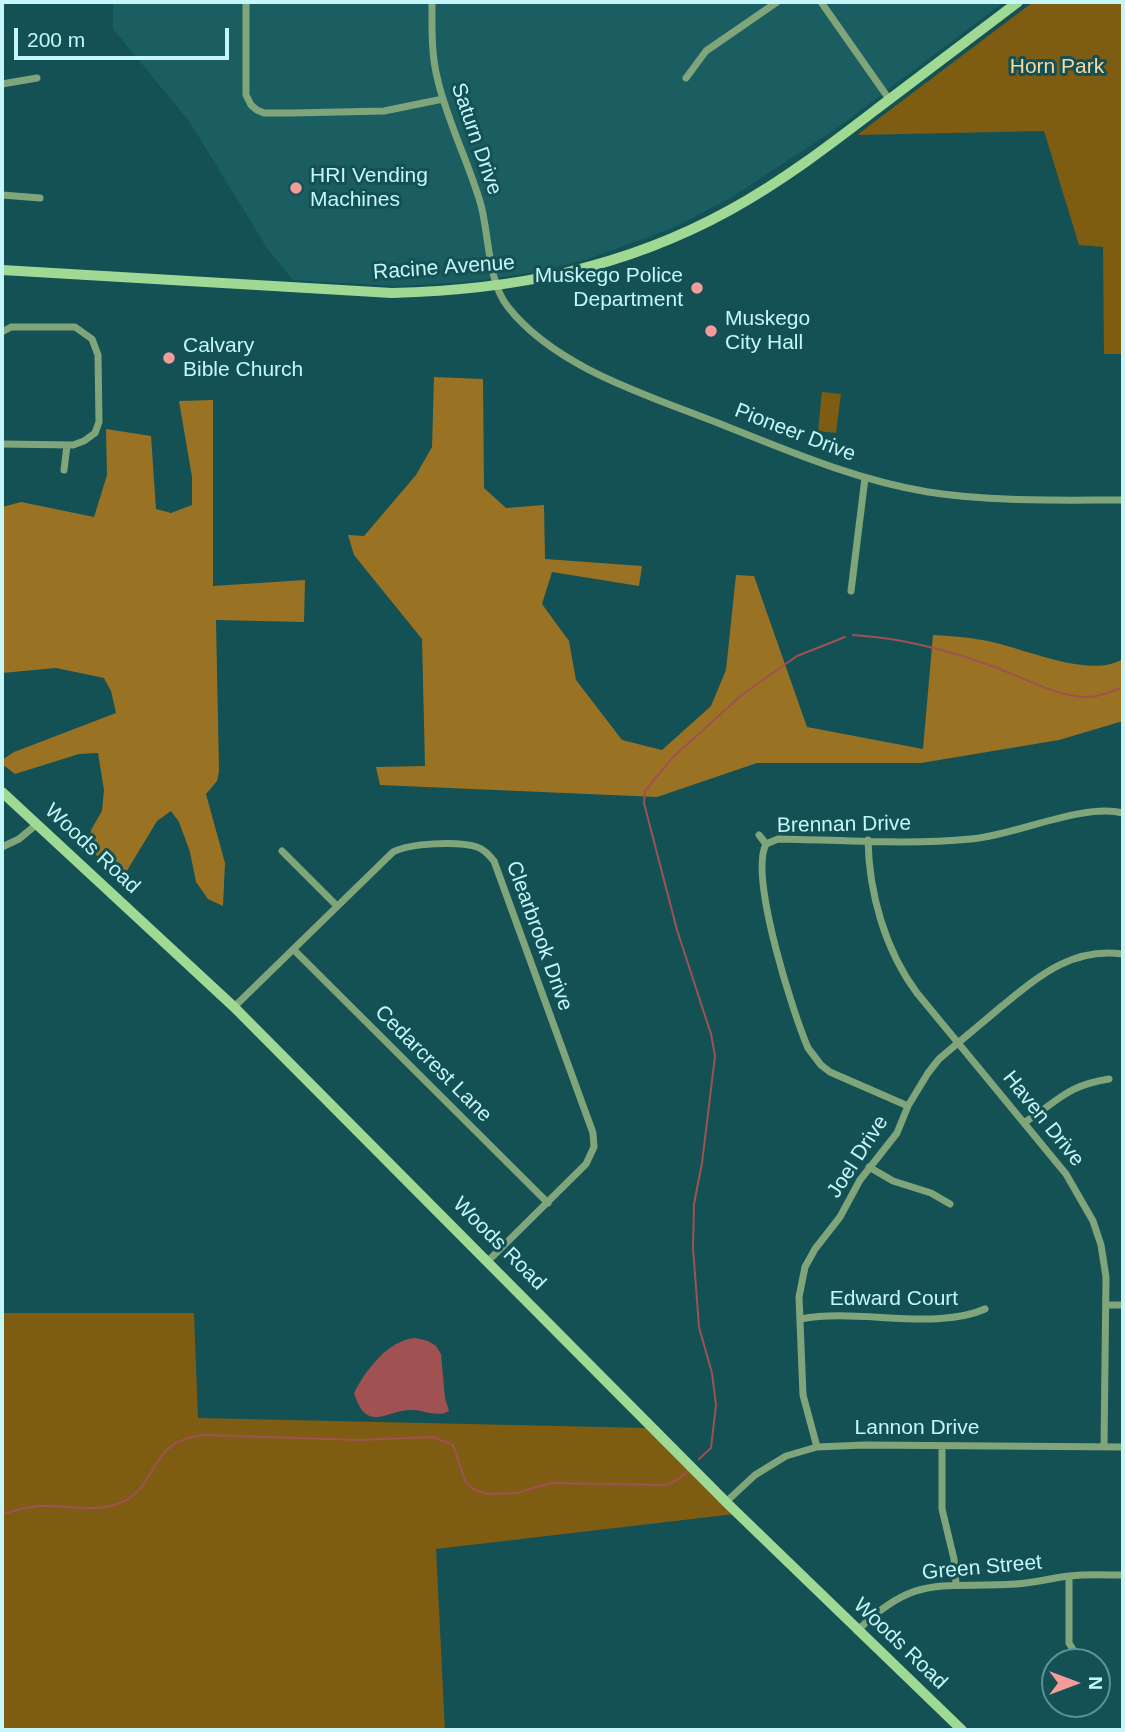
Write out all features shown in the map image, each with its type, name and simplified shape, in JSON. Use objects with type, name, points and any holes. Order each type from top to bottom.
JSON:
[{"type":"street","points":[[246,2],[246,95],[257,110],[275,113],[370,113],[443,99]]},
{"type":"street","name":"Saturn Drive","points":[[432,2],[433,53],[443,99],[481,206],[497,287]]},
{"type":"street","points":[[686,78],[706,51],[777,2]]},
{"type":"street","points":[[821,2],[889,99]]},
{"type":"street","name":"Racine Avenue","points":[[2,270],[369,293],[444,292],[497,287],[565,274],[623,257],[707,222],[775,183],[1018,2]]},
{"type":"street","points":[[2,84],[37,78]]},
{"type":"street","points":[[2,195],[40,198]]},
{"type":"street","name":"Pioneer Drive","points":[[497,287],[506,305],[532,332],[573,361],[686,411],[865,478],[927,491],[988,499],[1123,500]]},
{"type":"street","points":[[2,332],[11,327],[75,327],[92,339],[98,355],[100,422],[95,433],[84,441],[67,445],[2,444]]},
{"type":"street","points":[[64,470],[67,445]]},
{"type":"street","points":[[851,591],[865,478]]},
{"type":"street","name":"Woods Road","points":[[2,792],[234,1007],[727,1501],[962,1730]]},
{"type":"street","name":"Brennan Drive","points":[[908,1106],[830,1072],[808,1048],[766,911],[762,858],[766,845],[778,839],[972,839],[1006,834],[1061,818],[1111,811],[1123,813]]},
{"type":"street","points":[[2,847],[19,839],[37,824]]},
{"type":"street","points":[[759,835],[766,845]]},
{"type":"street","name":"Haven Drive","points":[[868,840],[871,882],[894,954],[911,986],[1025,1122],[1072,1184],[1093,1221],[1103,1256],[1107,1305],[1104,1447]]},
{"type":"street","name":"Clearbrook Drive","points":[[234,1007],[385,858],[399,848],[421,845],[471,846],[484,850],[494,861],[594,1140],[592,1155],[586,1164],[488,1261]]},
{"type":"street","points":[[282,851],[337,906]]},
{"type":"street","name":"Cedarcrest Lane","points":[[294,950],[548,1203]]},
{"type":"street","name":"Joel Drive","points":[[817,1447],[803,1395],[800,1286],[805,1267],[815,1248],[840,1217],[869,1167],[897,1133],[908,1106],[939,1059],[1056,965],[1083,955],[1123,954]]},
{"type":"street","points":[[1025,1122],[1072,1089],[1109,1079]]},
{"type":"street","points":[[869,1167],[893,1181],[930,1193],[950,1204]]},
{"type":"street","points":[[1107,1305],[1123,1305]]},
{"type":"street","name":"Edward Court","points":[[801,1319],[828,1316],[962,1317],[985,1309]]},
{"type":"street","points":[[942,1446],[942,1509],[954,1559],[956,1584]]},
{"type":"street","name":"Lannon Drive","points":[[727,1501],[755,1475],[786,1456],[817,1447],[1123,1447]]},
{"type":"street","name":"Green Street","points":[[857,1630],[884,1606],[905,1594],[929,1587],[1016,1584],[1069,1576],[1123,1575]]},
{"type":"street","points":[[1069,1576],[1069,1643],[1072,1648]]},
{"type":"shaded area","points":[[113,2],[1004,2],[836,129],[732,197],[673,228],[588,259],[536,272],[468,282],[399,286],[293,280],[267,248],[189,121],[113,29]]},
{"type":"shaded area","points":[[434,377],[483,379],[484,488],[506,508],[544,505],[545,559],[642,566],[639,586],[552,572],[542,604],[569,641],[576,680],[622,740],[662,750],[711,706],[726,670],[736,575],[754,576],[807,727],[923,749],[933,635],[998,643],[1073,664],[1092,666],[1123,659],[1123,721],[1059,740],[921,763],[757,763],[657,797],[380,785],[376,767],[425,766],[422,639],[354,555],[348,535],[364,536],[416,475],[432,447]]},
{"type":"shaded area","points":[[213,400],[213,586],[305,580],[304,622],[216,620],[219,771],[217,781],[206,794],[225,863],[223,906],[208,899],[196,882],[190,852],[179,822],[171,811],[157,821],[122,879],[90,849],[91,830],[102,811],[104,790],[98,753],[79,754],[15,774],[2,764],[2,760],[14,752],[116,713],[111,691],[104,678],[56,668],[2,673],[2,507],[21,502],[94,517],[107,475],[106,429],[151,436],[156,509],[171,513],[192,505],[192,477],[179,401]]},
{"type":"shaded area","points":[[415,1338],[428,1341],[436,1346],[441,1354],[445,1398],[449,1411],[441,1414],[403,1411],[379,1417],[365,1413],[354,1393],[364,1375],[387,1350],[405,1340]]},
{"type":"green space","name":"Horn Park","points":[[1033,2],[1123,2],[1123,354],[1104,354],[1103,247],[1079,245],[1044,131],[857,135]]},
{"type":"green space","points":[[822,392],[841,394],[836,433],[818,431]]},
{"type":"green space","points":[[2,1313],[194,1313],[198,1418],[649,1428],[735,1514],[436,1549],[445,1730],[2,1730]]},
{"type":"waterway","points":[[853,635],[909,642],[946,651],[1071,695],[1093,697],[1123,687]]},
{"type":"waterway","points":[[699,1459],[711,1448],[716,1405],[712,1373],[699,1327],[693,1248],[694,1204],[702,1163],[715,1056],[711,1034],[677,930],[644,803],[645,791],[673,757],[743,694],[797,656],[845,637]]},
{"type":"waterway","points":[[2,1514],[39,1506],[100,1508],[120,1503],[133,1496],[142,1486],[172,1445],[205,1435],[359,1440],[433,1437],[453,1445],[466,1483],[475,1490],[489,1494],[517,1493],[551,1483],[666,1485],[689,1470]]},
{"type":"place","name":"HRI Vending Machines","points":[[296,188]]},
{"type":"place","name":"Muskego Police Department","points":[[697,288]]},
{"type":"place","name":"Muskego City Hall","points":[[711,331]]},
{"type":"place","name":"Calvary Bible Church","points":[[169,358]]}]
